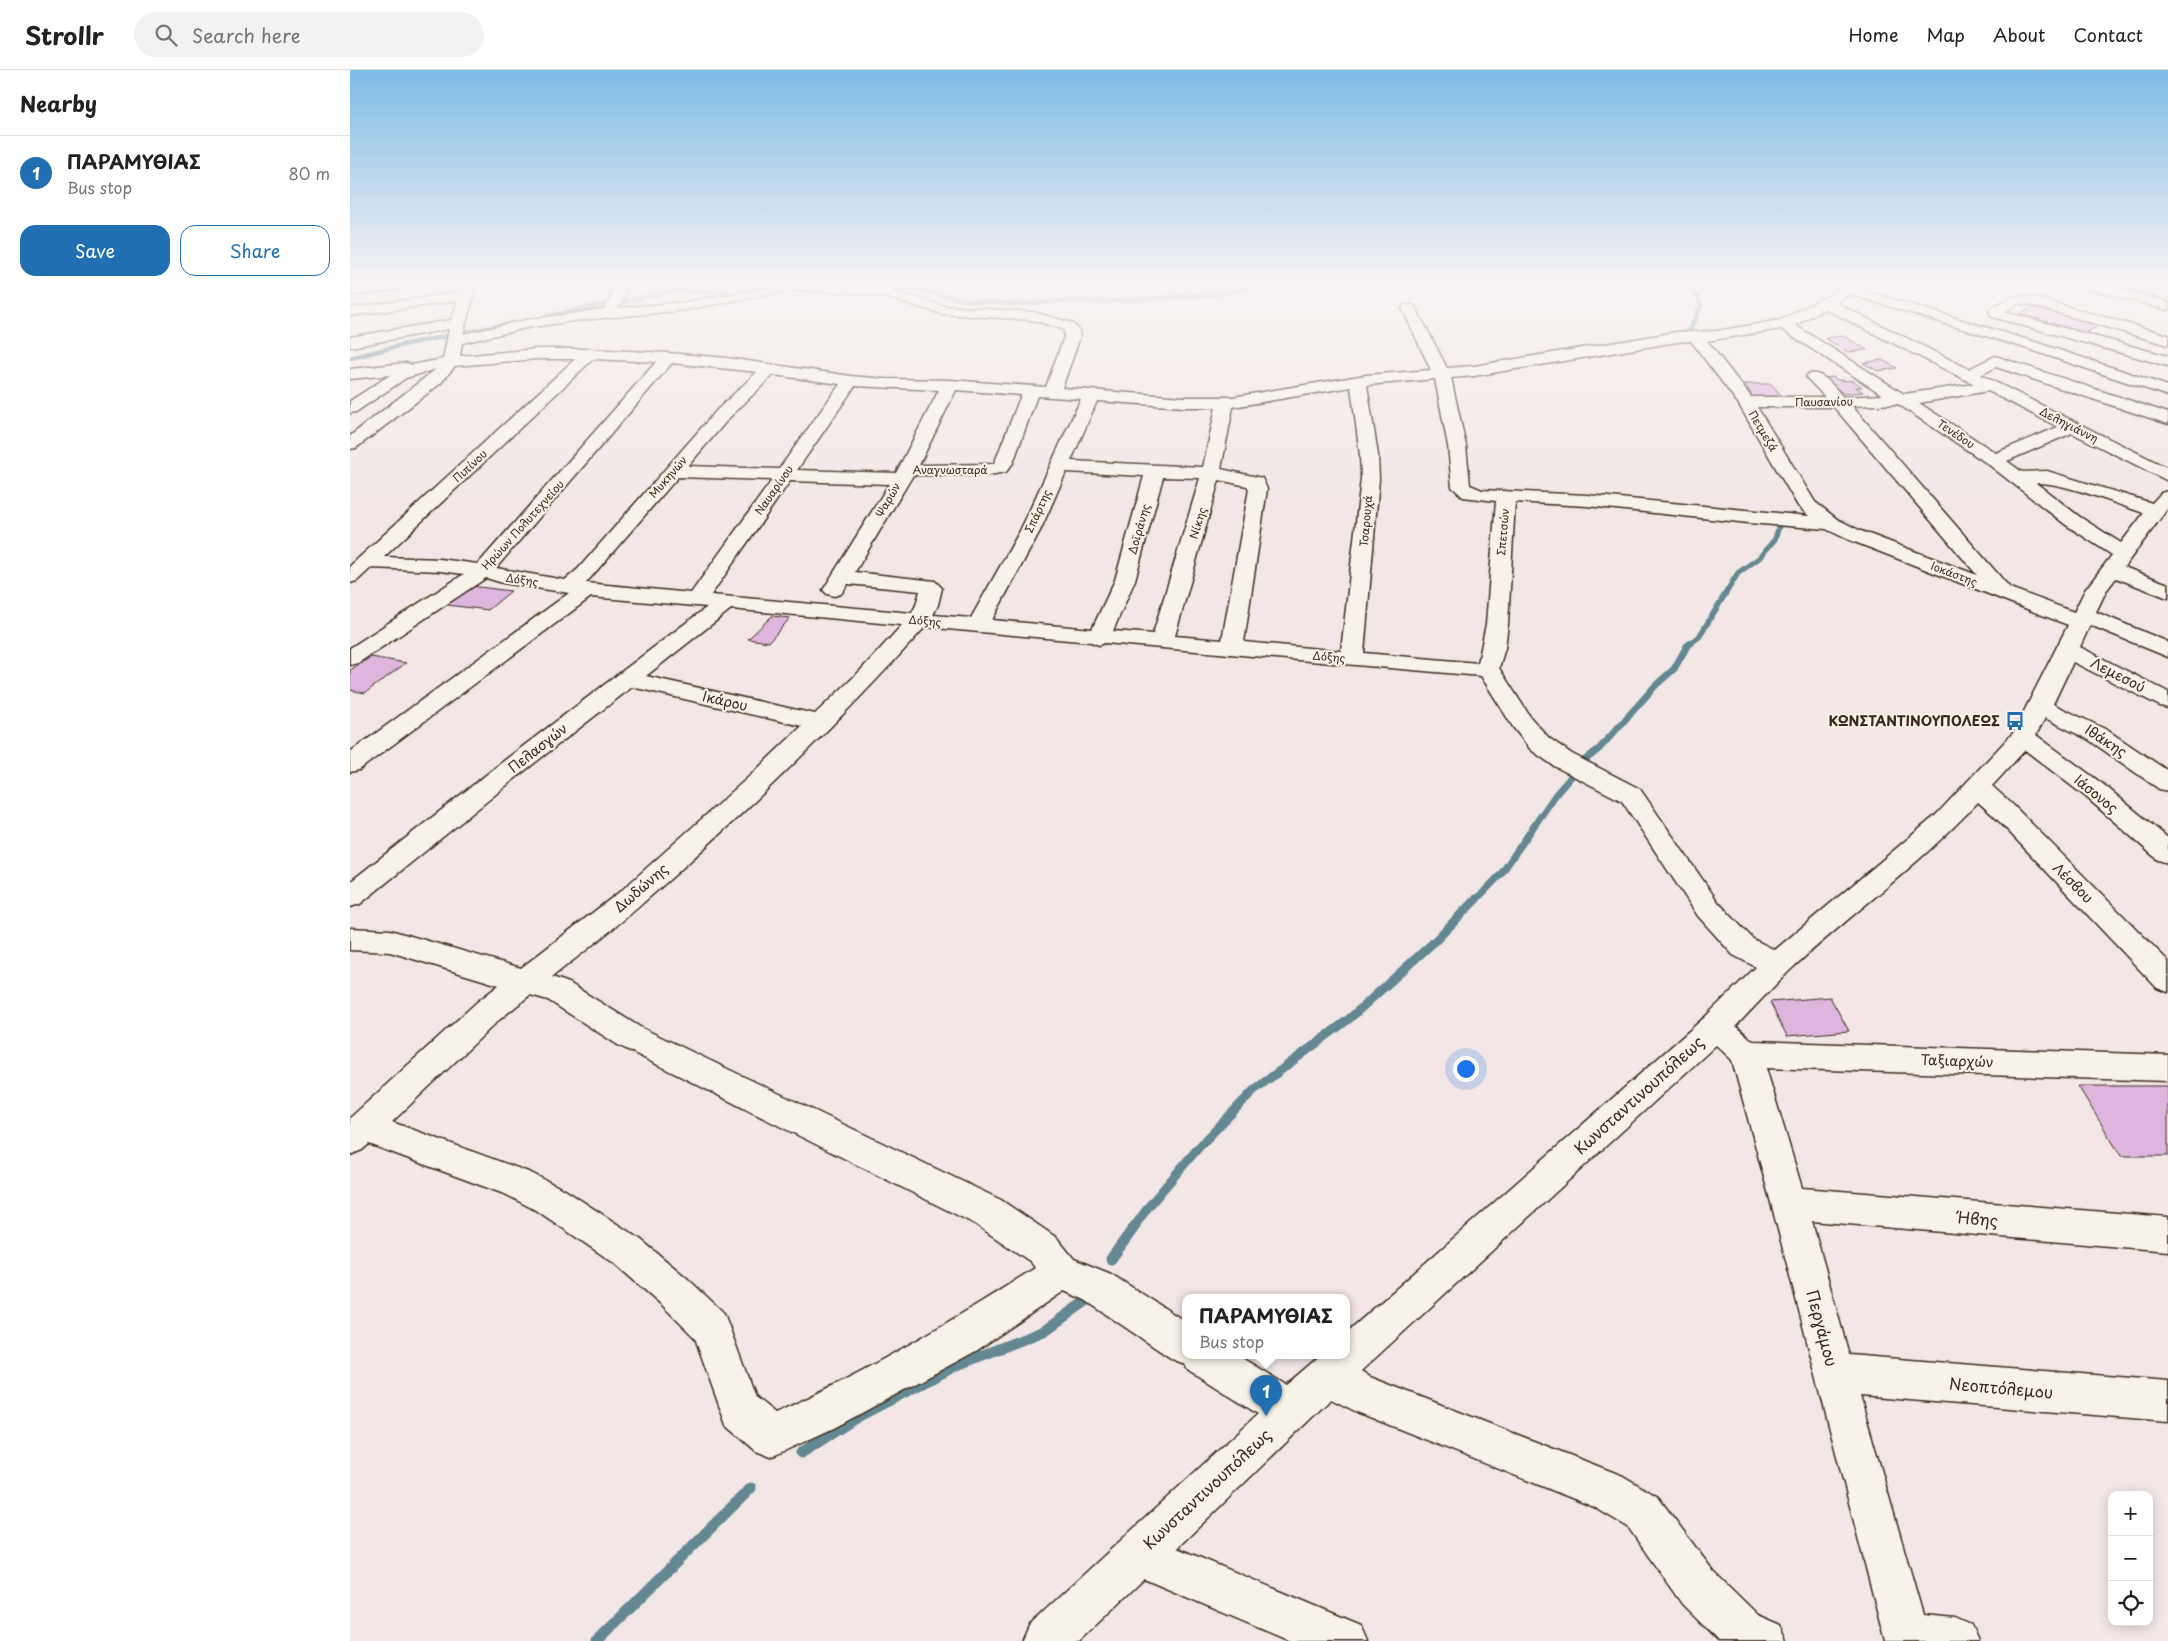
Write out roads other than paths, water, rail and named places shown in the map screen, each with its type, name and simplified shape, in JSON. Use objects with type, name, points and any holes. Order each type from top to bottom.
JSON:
[{"type":"street","points":[[350,444],[435,380],[452,357]]},
{"type":"street","points":[[350,374],[501,357]]},
{"type":"street","name":"Πιπίνου","points":[[350,577],[584,357]]},
{"type":"street","points":[[654,357],[727,363],[851,381],[950,385],[1184,402],[1225,402],[1366,380],[1442,375],[1551,357]]},
{"type":"street","points":[[1052,392],[1065,357]]},
{"type":"street","name":"Σπετσών","points":[[1433,357],[1442,375],[1457,446],[1461,487],[1464,491],[1471,493],[1506,496],[1502,533],[1498,618],[1492,659],[1487,669]]},
{"type":"street","name":"Πετμεζά","points":[[1711,357],[1746,402],[1808,506],[1830,523]]},
{"type":"street","name":"Τενέδου","points":[[1832,357],[1901,398],[1994,460],[2091,533],[2117,561],[2168,592]]},
{"type":"street","name":"Δεληγιάννη","points":[[1933,357],[2168,475]]},
{"type":"street","points":[[2067,357],[2168,391]]},
{"type":"street","points":[[2155,357],[2168,361]]},
{"type":"street","name":"Ηρώων Πολυτεχνείου","points":[[350,658],[483,571],[668,358]]},
{"type":"street","points":[[1970,376],[1995,361],[2168,419]]},
{"type":"street","points":[[350,408],[400,375],[426,366]]},
{"type":"street","name":"Μυκηνών","points":[[350,764],[578,589],[584,573],[672,471],[723,414],[769,370]]},
{"type":"street","points":[[1814,377],[1839,402],[2003,593]]},
{"type":"street","name":"Ναυαρίνου","points":[[697,599],[851,381]]},
{"type":"street","name":"Τσαρουχά","points":[[1352,660],[1370,479],[1369,455],[1359,382]]},
{"type":"street","name":"Ψαρών","points":[[818,610],[843,577],[903,475],[950,385]]},
{"type":"street","name":"Παυσανίου","points":[[1746,402],[1839,402],[1935,396],[1991,386]]},
{"type":"street","name":"Αναγνωσταρά","points":[[672,471],[784,475],[903,475],[1000,468],[1004,463],[1031,392]]},
{"type":"street","name":"Σπάρτης","points":[[978,625],[1030,529],[1092,394]]},
{"type":"street","name":"Νίκης","points":[[1162,642],[1202,513],[1218,448],[1225,402]]},
{"type":"street","points":[[1994,460],[2072,426]]},
{"type":"street","points":[[1059,466],[1211,474],[1244,478],[1255,482],[1258,489],[1232,649]]},
{"type":"street","name":"Δοϊράνης","points":[[1099,638],[1125,580],[1155,471]]},
{"type":"street","points":[[2019,478],[2046,477],[2073,484],[2160,515]]},
{"type":"street","points":[[1506,496],[1550,496],[1761,519],[1830,523]]},
{"type":"street","name":"Κωνσταντινουπόλεως","points":[[1350,1355],[1716,1026],[1777,965],[1944,822],[2023,737],[2068,650],[2096,590],[2117,561],[2160,515]]},
{"type":"street","name":"Ιοκάστης","points":[[1830,523],[1861,538],[2003,593],[2082,618],[2168,650]]},
{"type":"street","name":"Δόξης","points":[[365,562],[427,564],[483,571],[503,577],[578,589],[978,625],[1099,638],[1474,670],[1487,669]]},
{"type":"street","name":"Δωδώνης","points":[[357,1134],[476,1022],[525,980],[632,897],[821,723],[868,676],[918,620],[928,605],[931,588],[928,585],[843,577]]},
{"type":"street","name":"Πελασγών","points":[[350,897],[514,766],[727,602]]},
{"type":"street","name":"Λεμεσού","points":[[2068,650],[2168,701]]},
{"type":"street","points":[[1487,669],[1522,722],[1540,744],[1563,760],[1631,795],[1708,909],[1743,947],[1777,965]]},
{"type":"street","name":"Ικάρου","points":[[629,679],[821,723]]},
{"type":"street","name":"Ιθάκης","points":[[2039,707],[2098,735],[2168,783]]},
{"type":"street","name":"Ιάσονος","points":[[2023,737],[2095,792],[2168,853]]},
{"type":"street","name":"Λέσβου","points":[[1977,786],[2003,810],[2168,980]]},
{"type":"street","points":[[350,939],[390,941],[558,990],[628,1036],[689,1064],[988,1212],[1044,1250],[1061,1272],[1098,1287],[1182,1342]]},
{"type":"street","points":[[1716,1026],[1746,1054]]},
{"type":"street","name":"Ταξιαρχών","points":[[1746,1054],[2168,1068]]},
{"type":"street","name":"Περγάμου","points":[[1746,1054],[1789,1203],[1834,1374],[1908,1639]]},
{"type":"street","points":[[357,1134],[519,1184],[552,1201],[627,1251],[675,1292],[710,1326],[740,1411],[772,1436],[820,1414],[962,1338],[1061,1272]]},
{"type":"street","name":"Ήβης","points":[[1789,1203],[2168,1234]]},
{"type":"street","points":[[1207,1359],[1289,1410]]},
{"type":"street","name":"Κωνσταντινουπόλεως","points":[[1045,1641],[1271,1430],[1289,1410],[1346,1359]]},
{"type":"street","points":[[1329,1374],[1357,1392],[1598,1487],[1643,1512],[1698,1588],[1724,1641]]},
{"type":"street","name":"Nεοπτόλεμου","points":[[1834,1374],[2168,1401]]},
{"type":"street","points":[[1138,1554],[1345,1641]]},
{"type":"street","points":[[1698,1588],[1742,1631],[1765,1641]]},
{"type":"street","points":[[1908,1639],[1955,1641]]},
{"type":"waterway","points":[[1689,644],[1699,637],[1738,573],[1759,558],[1775,539],[1779,526]]},
{"type":"waterway","points":[[1585,760],[1599,749],[1656,685],[1674,669],[1687,646],[1691,643]]},
{"type":"waterway","points":[[1475,901],[1501,874],[1556,794],[1575,772]]},
{"type":"waterway","points":[[1134,1227],[1149,1206],[1199,1147],[1254,1090],[1349,1019],[1435,941],[1476,899]]},
{"type":"waterway","points":[[1111,1259],[1135,1226]]},
{"type":"waterway","points":[[801,1453],[857,1417],[955,1366],[1044,1331],[1086,1301]]},
{"type":"waterway","points":[[597,1641],[751,1488]]},
{"type":"place","name":"ΚΩΝΣΤΑΝΤΙΝΟΥΠΟΛΕΩΣ","points":[[2015,721]]},
{"type":"place","name":"ΠΑΡΑΜΥΘΙΑΣ","points":[[1266,1416]]}]
